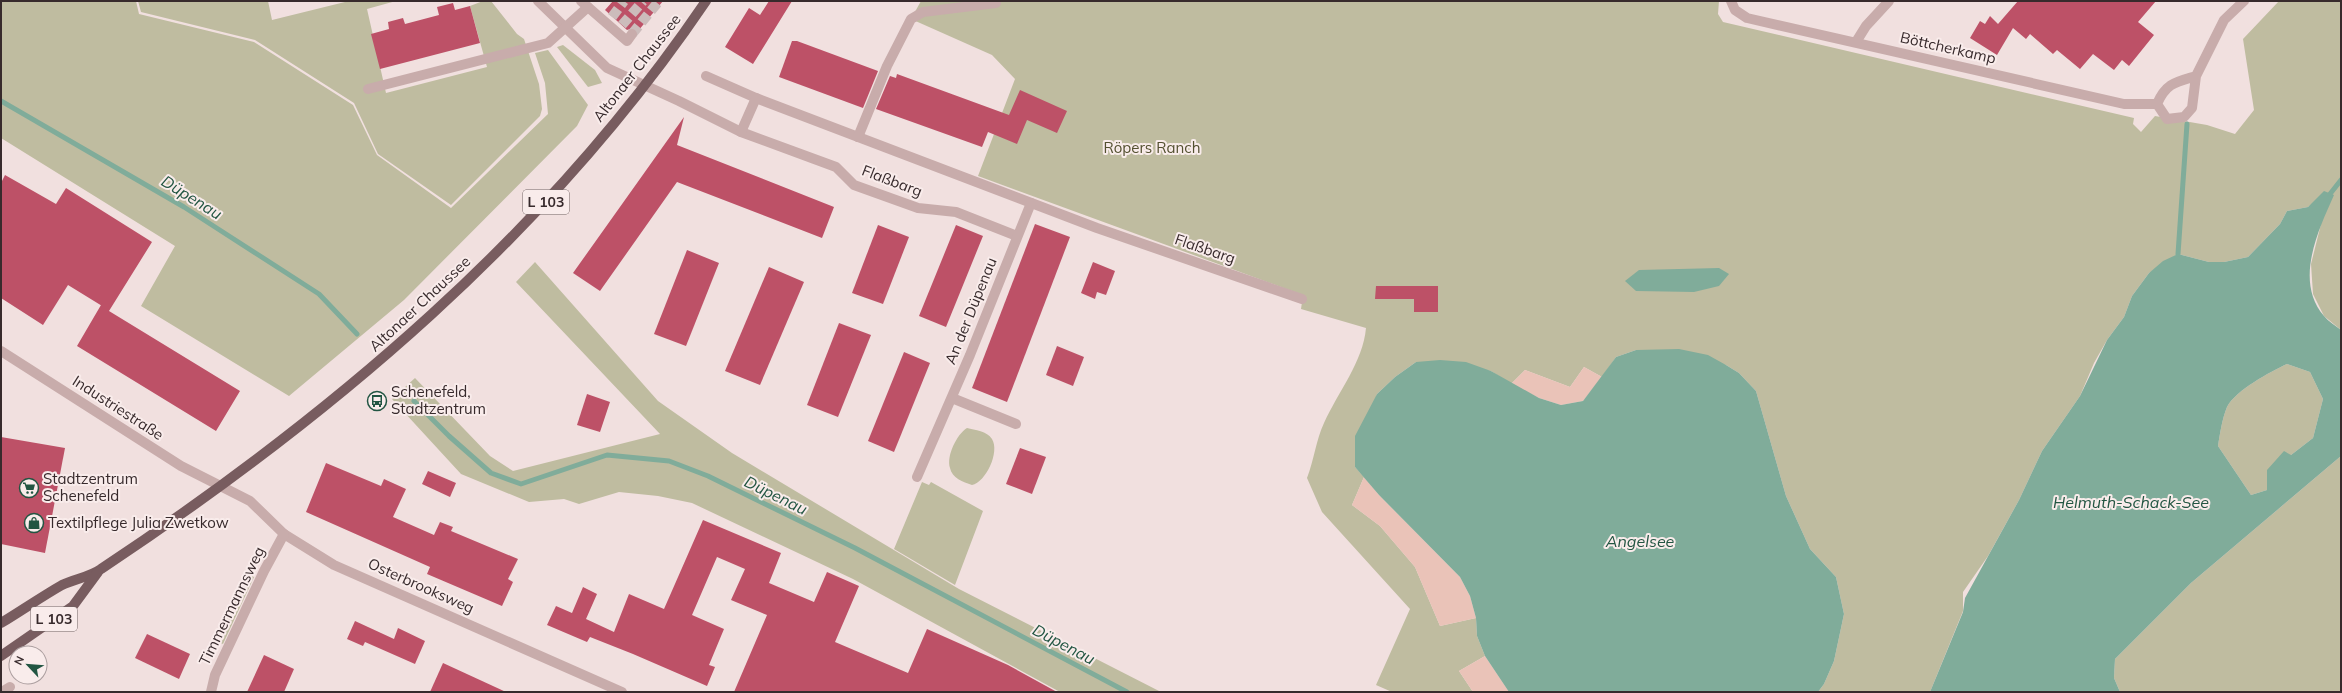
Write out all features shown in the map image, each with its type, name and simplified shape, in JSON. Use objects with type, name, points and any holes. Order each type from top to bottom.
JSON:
[{"type":"main road","name":"Altonaer Chaussee","points":[[1,623],[63,584],[98,572],[221,486],[370,370],[439,309],[533,217],[643,86],[706,1]]},
{"type":"main road","name":"Altonaer Chaussee","points":[[1,656],[73,606],[98,572]]},
{"type":"street","name":"Flaßbarg","points":[[538,1],[607,68],[643,86],[679,101],[741,132],[836,167],[854,185],[918,208],[956,212],[1017,236]]},
{"type":"street","points":[[1856,42],[1866,26],[1889,1]]},
{"type":"street","points":[[2196,76],[2175,82],[2162,91],[2157,104],[2167,119],[2184,117],[2192,108],[2196,76],[2224,20],[2244,1]]},
{"type":"street","points":[[858,137],[887,66],[911,19],[923,12],[996,3]]},
{"type":"street","points":[[368,89],[548,43],[584,4],[620,29],[627,41],[632,34]]},
{"type":"street","name":"Böttcherkamp","points":[[1733,6],[1747,18],[2124,104],[2157,104]]},
{"type":"street","name":"Flaßbarg","points":[[706,76],[756,98],[1031,203],[1302,299]]},
{"type":"street","points":[[741,132],[756,98]]},
{"type":"street","points":[[1017,236],[1031,203]]},
{"type":"street","name":"An der Düpenau","points":[[917,477],[952,398],[1017,236]]},
{"type":"street","name":"Industriestraße","points":[[1,351],[180,466],[221,486]]},
{"type":"street","points":[[952,398],[1016,424]]},
{"type":"street","name":"Osterbrooksweg","points":[[221,486],[250,500],[284,534],[334,565],[622,692]]},
{"type":"street","name":"Timmermannsweg","points":[[211,692],[222,662],[264,571],[284,534]]},
{"type":"green space","points":[[1,1],[136,1],[139,14],[254,42],[353,105],[377,155],[451,208],[548,114],[545,83],[535,53],[548,50],[588,105],[577,126],[404,300],[289,396],[141,306],[175,246],[1,138]]},
{"type":"green space","points":[[138,1],[268,1],[272,20],[349,1],[396,1],[367,9],[386,93],[487,67],[470,6],[483,1],[491,1],[517,34],[524,39],[539,84],[542,109],[540,116],[451,205],[378,154],[354,103],[255,40],[141,12]]},
{"type":"green space","name":"Röpers Ranch","points":[[921,1],[1719,1],[1718,14],[1723,22],[2134,118],[2133,124],[2141,132],[2155,116],[2207,125],[2235,134],[2254,110],[2243,39],[2279,1],[2341,1],[2341,330],[2324,316],[2313,294],[2311,264],[2321,224],[2313,203],[2308,207],[2287,211],[2280,224],[2248,257],[2224,262],[2209,262],[2178,254],[2149,273],[2132,296],[2124,317],[2107,340],[2094,363],[2080,396],[2042,451],[2019,500],[1988,556],[1963,592],[1963,611],[1930,692],[1818,692],[1824,684],[1834,661],[1844,614],[1836,577],[1810,549],[1786,496],[1756,391],[1739,373],[1726,365],[1636,350],[1616,357],[1602,377],[1584,367],[1570,387],[1525,370],[1511,384],[1491,371],[1416,362],[1395,377],[1377,394],[1355,467],[1364,477],[1352,505],[1380,526],[1415,567],[1440,626],[1476,618],[1477,636],[1485,656],[1459,671],[1473,692],[1392,692],[1376,685],[1410,609],[1322,512],[1307,478],[1321,430],[1355,365],[1364,341],[1366,328],[1301,309],[1303,295],[978,176],[1015,79],[992,55],[911,19]]},
{"type":"green space","points":[[563,45],[595,70],[602,83],[588,87],[557,47]]},
{"type":"green space","points":[[535,262],[658,401],[732,453],[959,589],[1161,692],[1060,692],[853,579],[692,503],[658,496],[619,492],[579,504],[564,499],[529,502],[461,474],[392,399],[415,378],[490,456],[513,471],[660,434],[516,282]]},
{"type":"green space","points":[[2287,364],[2310,372],[2323,399],[2313,438],[2291,455],[2267,490],[2251,495],[2218,446],[2221,426],[2227,407],[2238,394],[2245,388]]},
{"type":"green space","points":[[967,428],[987,434],[992,439],[994,445],[993,458],[987,473],[977,483],[972,485],[955,477],[951,471],[949,463],[951,452],[956,440]]},
{"type":"green space","points":[[2341,456],[2341,692],[2120,692],[2114,678],[2115,659],[2191,583]]},
{"type":"green space","points":[[922,482],[929,485],[931,482],[983,511],[955,585],[894,549]]},
{"type":"green space","points":[[248,575],[254,577],[223,644],[216,641]]},
{"type":"sand","points":[[1584,367],[1602,377],[1583,401],[1561,405],[1539,398],[1511,384],[1525,370],[1570,387]]},
{"type":"sand","points":[[1364,477],[1379,495],[1460,577],[1470,596],[1476,618],[1440,626],[1415,567],[1380,526],[1352,505]]},
{"type":"sand","points":[[1485,656],[1509,692],[1473,692],[1459,671]]},
{"type":"water","name":"Helmuth-Schack-See","points":[[2324,191],[2334,195],[2321,224],[2316,240],[2310,272],[2311,287],[2315,302],[2324,316],[2341,330],[2341,456],[2191,583],[2115,659],[2114,678],[2120,692],[1930,692],[1963,612],[1965,598],[2019,500],[2042,451],[2080,396],[2107,340],[2124,317],[2132,296],[2149,273],[2163,261],[2178,254],[2209,262],[2224,262],[2248,257],[2280,224],[2287,211],[2308,207]],"holes":[[[2287,364],[2310,372],[2323,399],[2313,438],[2291,455],[2284,451],[2267,470],[2267,490],[2251,495],[2218,446],[2222,421],[2227,407],[2231,401],[2245,388]]]},
{"type":"water","points":[[1719,268],[1729,274],[1719,286],[1694,292],[1636,291],[1625,281],[1639,270]]},
{"type":"water","name":"Angelsee","points":[[1679,349],[1708,355],[1739,373],[1756,391],[1786,496],[1810,549],[1836,577],[1844,614],[1834,661],[1824,684],[1818,692],[1509,692],[1485,656],[1477,636],[1476,618],[1470,596],[1460,577],[1379,495],[1355,467],[1355,436],[1377,394],[1395,377],[1416,362],[1440,360],[1466,362],[1491,371],[1539,398],[1561,405],[1583,401],[1616,357],[1636,350]]},
{"type":"building","points":[[613,1],[663,1],[638,31],[633,28],[627,30],[605,10]]},
{"type":"building","points":[[769,1],[792,1],[753,64],[725,47],[749,8],[760,15]]},
{"type":"building","points":[[2018,1],[2156,1],[2138,22],[2154,35],[2129,66],[2122,60],[2114,70],[2093,54],[2080,69],[2057,50],[2053,54],[2030,34],[2026,39],[2013,28],[1997,55],[1970,38],[1980,21],[1985,24],[1990,16],[1998,24]]},
{"type":"building","points":[[453,3],[455,10],[470,6],[480,43],[380,69],[371,34],[389,29],[388,22],[403,18],[405,24],[439,15],[437,7]]},
{"type":"building","points":[[792,41],[797,41],[878,71],[863,108],[779,77]]},
{"type":"building","points":[[897,74],[1009,115],[1020,90],[1067,111],[1057,133],[1027,120],[1017,144],[988,132],[982,147],[876,109],[890,76],[896,78]]},
{"type":"building","points":[[684,117],[677,145],[834,207],[822,238],[677,182],[600,291],[573,273]]},
{"type":"building","points":[[5,175],[56,204],[66,188],[152,242],[109,311],[240,391],[216,431],[77,346],[101,305],[68,285],[43,325],[1,298],[1,183]]},
{"type":"building","points":[[1035,224],[1070,237],[1007,402],[972,388]]},
{"type":"building","points":[[878,225],[909,237],[883,304],[852,293]]},
{"type":"building","points":[[956,225],[983,236],[946,327],[919,316]]},
{"type":"building","points":[[687,250],[719,263],[686,346],[654,334]]},
{"type":"building","points":[[1093,262],[1115,271],[1106,295],[1097,292],[1095,299],[1081,293]]},
{"type":"building","points":[[769,267],[804,282],[760,385],[725,371]]},
{"type":"building","points":[[1376,286],[1438,286],[1438,312],[1414,312],[1414,299],[1375,299]]},
{"type":"building","points":[[839,323],[871,335],[838,417],[807,405]]},
{"type":"building","points":[[1057,346],[1084,357],[1073,386],[1046,375]]},
{"type":"building","points":[[904,352],[930,363],[894,452],[868,441]]},
{"type":"building","points":[[587,394],[610,402],[600,432],[577,425]]},
{"type":"building","name":"Stadtzentrum Schenefeld","points":[[1,437],[65,448],[45,553],[1,544]]},
{"type":"building","points":[[1020,448],[1046,457],[1032,494],[1006,484]]},
{"type":"building","points":[[326,463],[381,486],[384,479],[406,489],[393,517],[434,535],[440,522],[453,527],[451,531],[518,559],[508,579],[513,582],[502,606],[427,574],[430,567],[306,512]]},
{"type":"building","points":[[428,471],[456,483],[450,497],[422,484]]},
{"type":"building","points":[[703,520],[781,553],[769,583],[814,602],[827,572],[859,586],[835,642],[908,673],[927,629],[1008,665],[1057,692],[734,692],[767,615],[731,600],[745,569],[717,557],[692,615],[724,629],[709,665],[715,667],[707,686],[590,637],[587,642],[547,625],[556,606],[572,613],[583,587],[597,594],[586,619],[614,632],[629,594],[664,609]]},
{"type":"building","points":[[355,621],[394,639],[398,628],[425,641],[415,664],[365,642],[363,646],[347,639]]},
{"type":"building","points":[[147,634],[190,654],[179,679],[135,658]]},
{"type":"building","points":[[264,655],[294,669],[284,692],[247,692]]},
{"type":"building","points":[[443,663],[506,692],[430,692]]},
{"type":"waterway","name":"Düpenau","points":[[1,101],[184,207],[319,294],[357,334]]},
{"type":"waterway","points":[[2178,254],[2187,124]]},
{"type":"waterway","points":[[2330,194],[2341,180]]},
{"type":"waterway","name":"Düpenau","points":[[414,401],[449,436],[491,473],[521,484],[607,455],[669,461],[708,476],[855,548],[1127,692]]},
{"type":"tunnel","points":[[612,17],[624,1]]},
{"type":"tunnel","points":[[622,25],[643,1]]},
{"type":"tunnel","points":[[632,34],[659,1]]},
{"type":"place","name":"Schenefeld, Stadtzentrum","points":[[377,401]]},
{"type":"place","name":"Stadtzentrum Schenefeld","points":[[29,488]]},
{"type":"place","name":"Textilpflege Julia Zwetkow","points":[[34,523]]}]
